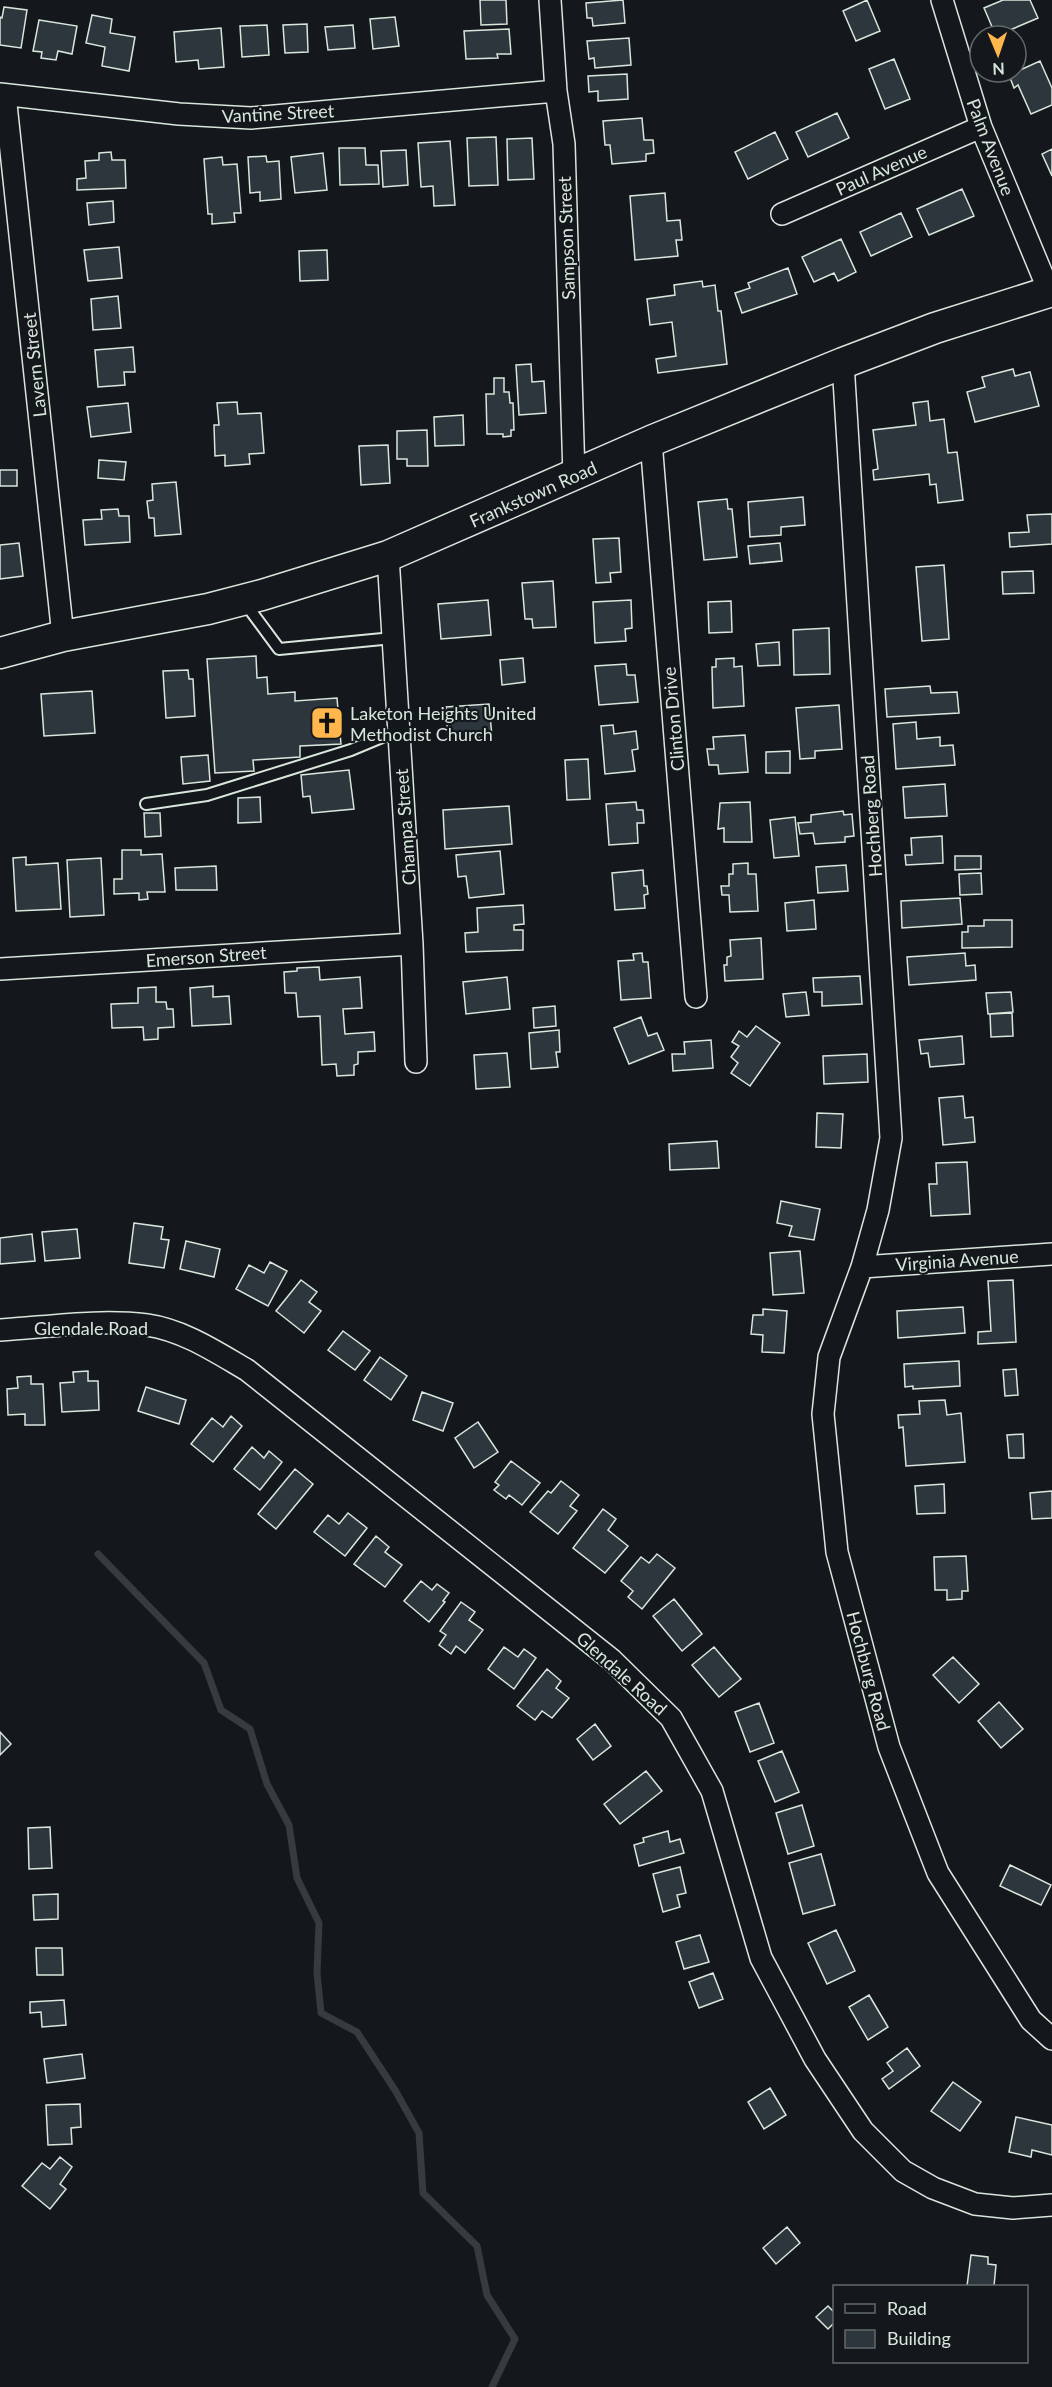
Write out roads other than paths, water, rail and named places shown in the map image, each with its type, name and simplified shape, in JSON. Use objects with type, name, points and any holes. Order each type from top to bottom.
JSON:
[{"type":"main road","name":"Frankstown Road","points":[[0,653],[63,636],[208,609],[388,556],[651,441],[843,363],[935,328],[1050,291]]},
{"type":"street","name":"Sampson Street","points":[[550,0],[556,91],[564,144],[574,476]]},
{"type":"street","name":"Palm Avenue","points":[[942,0],[981,127],[1050,291]]},
{"type":"street","name":"Vantine Street","points":[[2,94],[179,114],[251,118],[556,91]]},
{"type":"street","name":"Lavern Street","points":[[2,94],[63,636]]},
{"type":"street","name":"Paul Avenue","points":[[782,214],[981,127]]},
{"type":"street","name":"Hochberg Road","points":[[843,363],[891,1138],[878,1210],[862,1267]]},
{"type":"street","name":"Clinton Drive","points":[[651,441],[696,997]]},
{"type":"street","name":"Champa Street","points":[[388,556],[412,944],[416,1062]]},
{"type":"street","name":"Emerson Street","points":[[0,969],[412,944]]},
{"type":"street","name":"Virginia Avenue","points":[[862,1267],[1052,1254]]},
{"type":"street","name":"Hochburg Road","points":[[862,1267],[829,1357],[823,1414],[837,1552],[889,1747],[938,1873],[1031,2020],[1052,2038]]},
{"type":"street","name":"Glendale Road","points":[[0,1330],[102,1324],[148,1325],[192,1339],[247,1370],[612,1660],[671,1718],[712,1791],[761,1958],[815,2059],[863,2131],[903,2171],[933,2188],[975,2204],[1013,2208],[1052,2205]]},
{"type":"lane","points":[[243,600],[279,649],[393,638]]},
{"type":"lane","points":[[146,804],[207,795],[351,750],[399,730]]},
{"type":"waterway","points":[[98,1554],[204,1663],[221,1710],[250,1729],[267,1784],[289,1825],[297,1878],[319,1923],[317,1973],[321,2013],[357,2032],[395,2090],[419,2133],[423,2193],[477,2246],[487,2295],[515,2339],[492,2387]]},
{"type":"place","name":"Laketon Heights United Methodist Church","points":[[327,723]]}]
